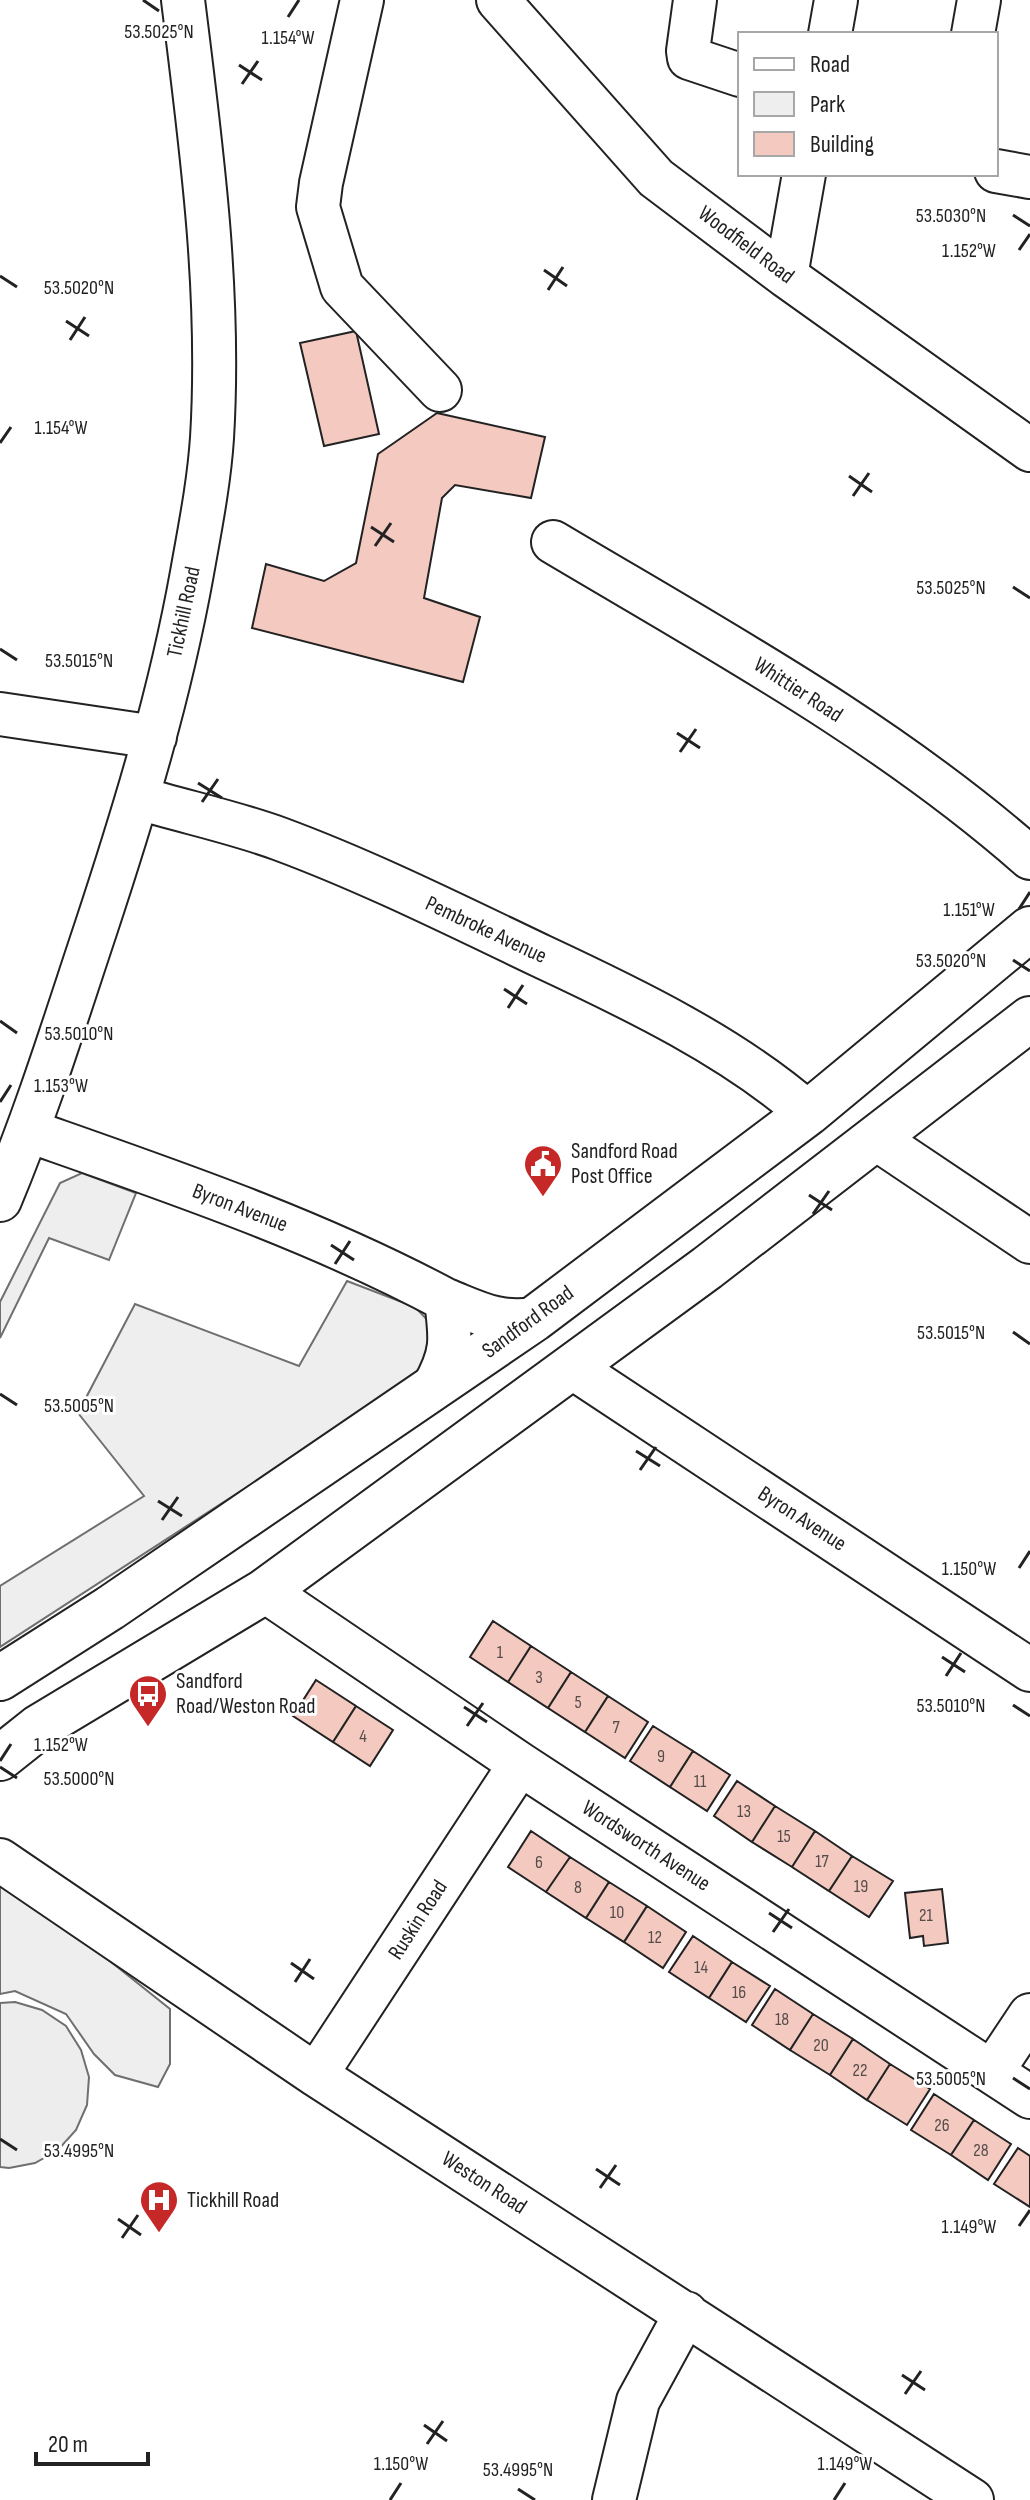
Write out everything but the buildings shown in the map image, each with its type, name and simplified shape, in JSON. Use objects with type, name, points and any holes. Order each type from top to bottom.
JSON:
[{"type":"main road","name":"Sandford Road","points":[[0,1678],[110,1608],[534,1319],[808,1113],[1030,929]]},
{"type":"main road","points":[[0,1758],[39,1727],[265,1591],[573,1368],[1030,1019]]},
{"type":"street","name":"Tickhill Road","points":[[0,1200],[29,1131],[139,798],[182,629],[203,514],[212,438],[213,309],[207,188],[183,0]]},
{"type":"street","points":[[362,0],[318,207],[342,287],[440,390]]},
{"type":"street","name":"Woodfield Road","points":[[498,0],[528,16],[656,178],[786,276],[1027,440]]},
{"type":"street","points":[[695,0],[689,58],[738,74]]},
{"type":"street","points":[[830,32],[836,0]]},
{"type":"street","points":[[973,32],[979,0]]},
{"type":"street","points":[[998,171],[1030,177]]},
{"type":"street","points":[[786,276],[804,176]]},
{"type":"street","name":"Whittier Road","points":[[553,542],[787,681],[936,782],[1030,858]]},
{"type":"street","points":[[0,714],[155,737]]},
{"type":"street","name":"Pembroke Avenue","points":[[139,798],[278,838],[407,893],[595,982],[714,1046],[775,1084],[808,1113]]},
{"type":"street","name":"Byron Avenue","points":[[29,1131],[246,1207],[390,1270],[446,1300],[494,1319],[510,1322],[534,1319]]},
{"type":"street","points":[[875,1138],[1030,1242]]},
{"type":"street","points":[[433,1388],[446,1366],[451,1339],[446,1300]]},
{"type":"street","name":"Byron Avenue","points":[[573,1368],[1030,1670]]},
{"type":"street","name":"Wordsworth Avenue","points":[[265,1591],[520,1764],[1030,2097]]},
{"type":"street","name":"Ruskin Road","points":[[316,2075],[520,1764]]},
{"type":"street","name":"Weston Road","points":[[0,1860],[316,2075],[972,2500]]},
{"type":"street","points":[[992,2072],[1030,2015]]},
{"type":"street","points":[[614,2500],[638,2401],[686,2313]]},
{"type":"green space","points":[[82,1173],[136,1193],[109,1260],[49,1238],[0,1338],[0,1302],[60,1183]]},
{"type":"green space","points":[[347,1281],[415,1307],[436,1329],[426,1371],[0,1647],[0,1586],[144,1496],[78,1413],[135,1304],[299,1366]]},
{"type":"green space","points":[[0,1883],[66,1926],[170,2009],[170,2064],[158,2087],[115,2075],[94,2054],[66,2014],[15,1991],[0,1994]]},
{"type":"shaded area","points":[[15,2002],[42,2010],[66,2026],[81,2050],[89,2077],[87,2105],[76,2130],[58,2150],[35,2163],[9,2168],[0,2167],[0,2003]]},
{"type":"place","name":"Sandford Road Post Office","points":[[543,1198]]},
{"type":"place","name":"Sandford Road/Weston Road","points":[[148,1728]]},
{"type":"place","name":"Tickhill Road","points":[[159,2234]]}]
